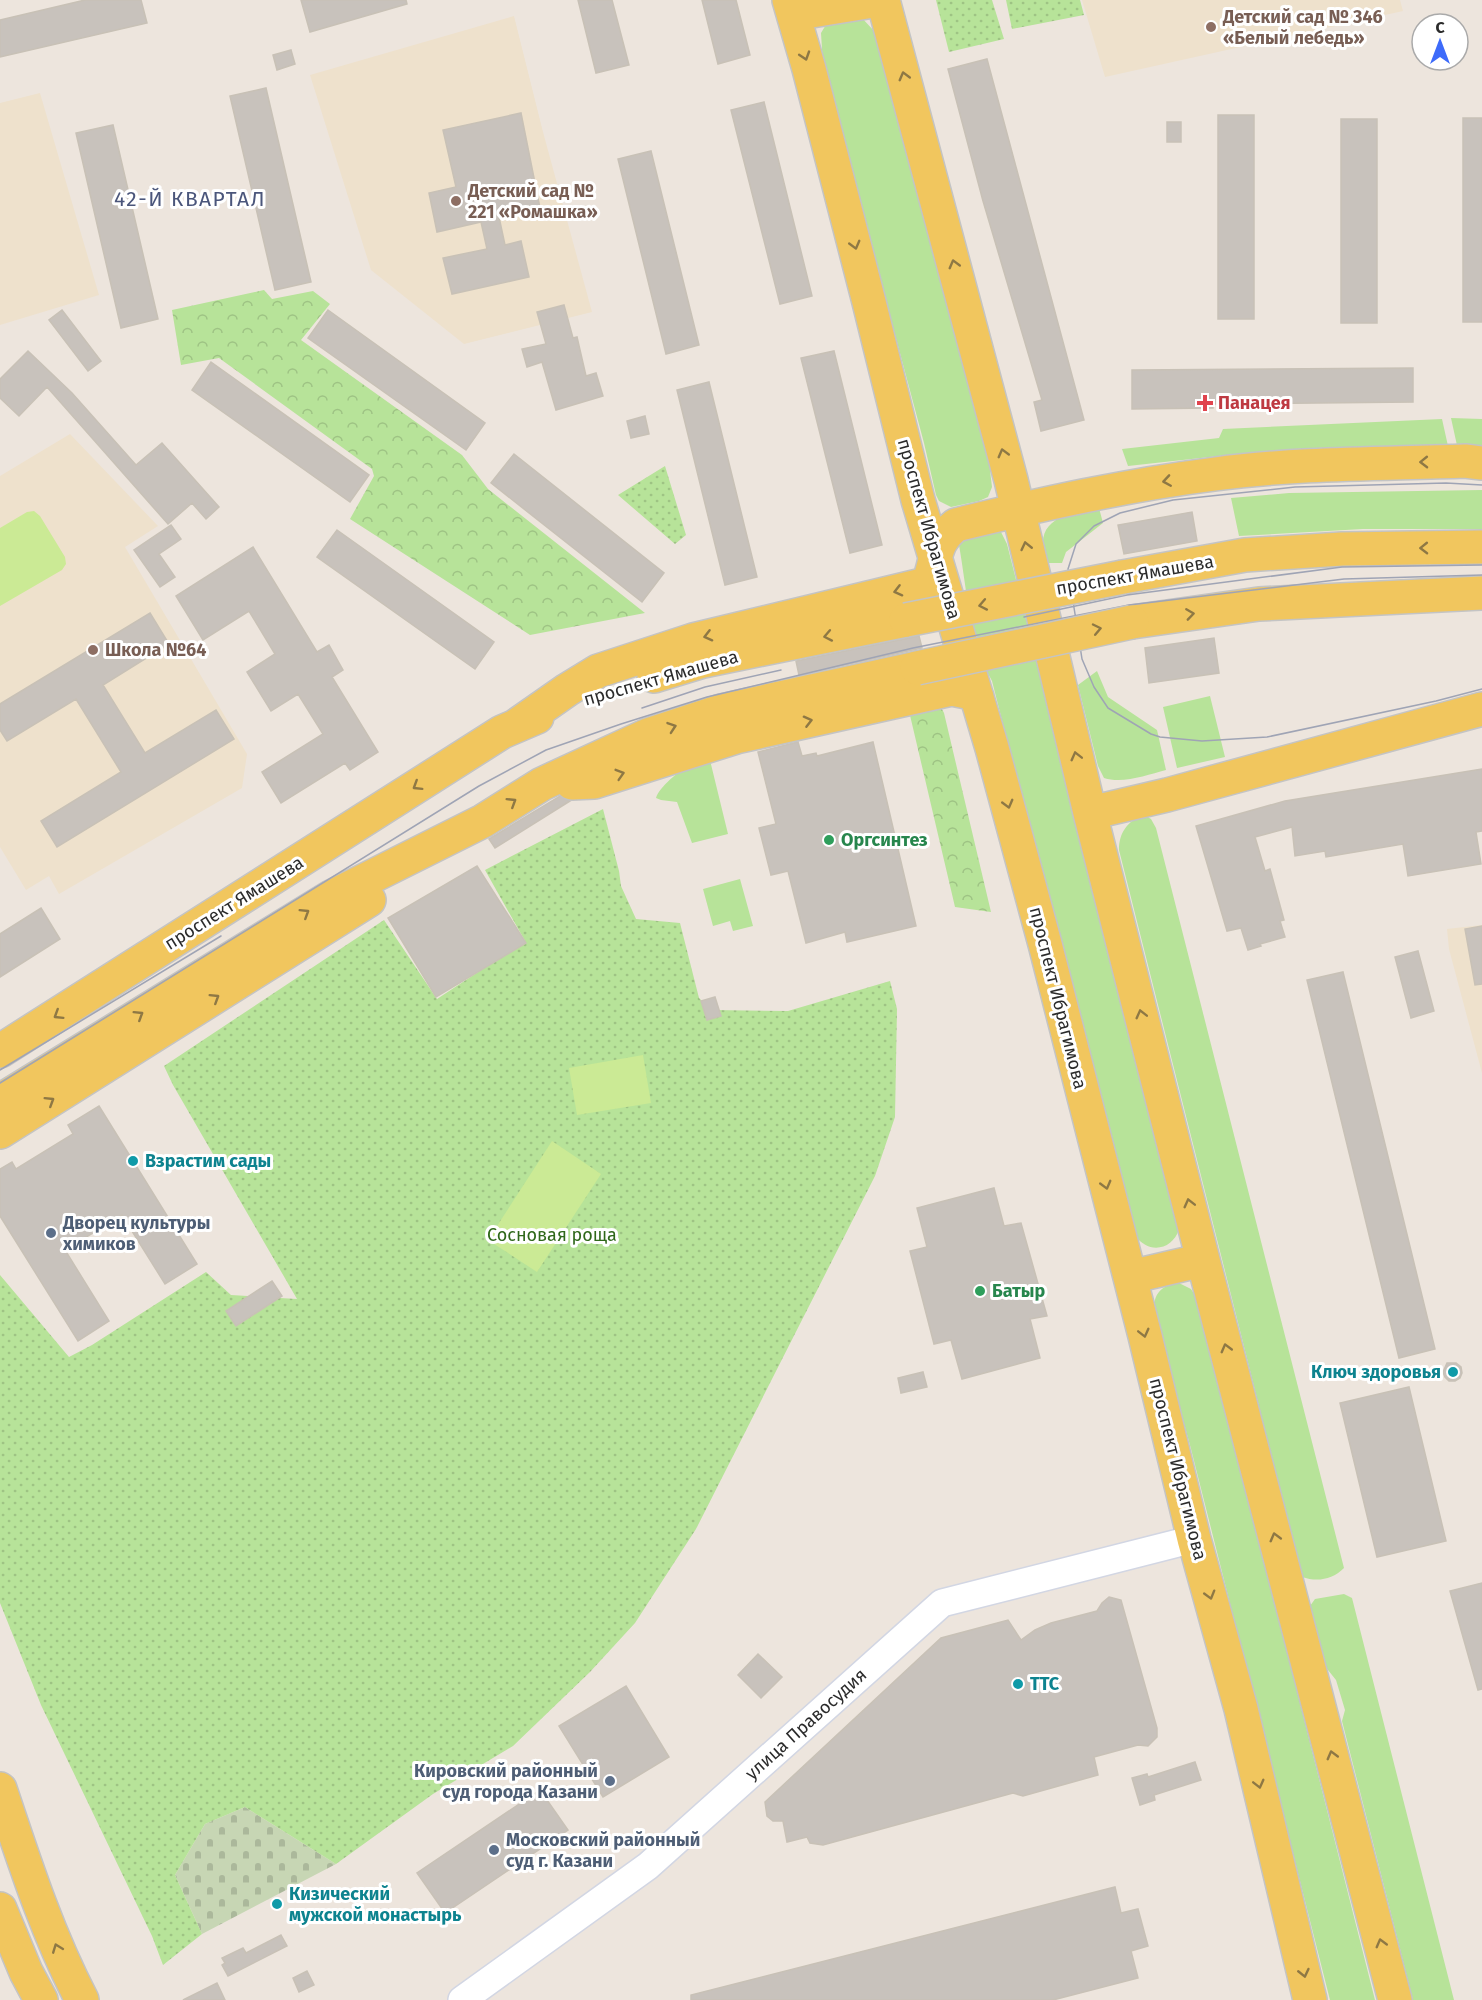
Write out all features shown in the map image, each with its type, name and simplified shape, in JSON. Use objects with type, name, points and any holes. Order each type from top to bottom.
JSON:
[{"type":"main road","points":[[791,7],[881,0],[1018,510],[1090,813],[1203,1260],[1395,2000]]},
{"type":"main road","name":"проспект Ибрагимова","points":[[791,7],[864,280],[918,500],[977,697],[1045,944],[1194,1539],[1241,1709],[1310,2000]]},
{"type":"main road","points":[[0,1025],[288,845],[414,761],[455,741],[510,729],[597,671],[693,640],[922,585],[929,581],[938,543],[945,533],[956,525],[1118,488],[1216,473],[1327,464],[1465,461],[1482,463]]},
{"type":"main road","name":"проспект Ямашева","points":[[0,1051],[510,729],[616,687],[703,661],[1123,577],[1245,555],[1342,549],[1482,547]]},
{"type":"main road","points":[[0,1132],[382,892],[483,820],[542,784],[648,735],[721,711],[1132,622],[1259,604],[1482,593]]},
{"type":"main road","points":[[542,784],[594,782],[736,737],[952,689],[977,697]]},
{"type":"main road","points":[[1090,813],[1167,795],[1482,709]]},
{"type":"main road","points":[[0,1101],[331,897],[483,820]]},
{"type":"main road","points":[[1130,1277],[1203,1260]]},
{"type":"main road","points":[[0,1789],[36,1895],[63,1963],[82,2000]]},
{"type":"main road","points":[[0,1909],[26,1972],[41,2000]]},
{"type":"street","name":"улица Правосудия","points":[[462,2000],[648,1866],[942,1603],[1194,1539]]},
{"type":"shaded area","name":"Детский сад № 346 «Белый лебедь»","points":[[1082,0],[1400,0],[1403,11],[1105,77]]},
{"type":"shaded area","name":"Детский сад № 221 «Ромашка»","points":[[514,16],[592,312],[464,344],[371,270],[310,75]]},
{"type":"shaded area","points":[[40,93],[99,295],[0,325],[0,103]]},
{"type":"shaded area","name":"Школа №64","points":[[70,434],[158,526],[125,547],[247,754],[242,788],[59,894],[49,876],[26,890],[0,847],[0,476]]},
{"type":"shaded area","points":[[1482,925],[1482,1073],[1449,949],[1447,929]]},
{"type":"green space","points":[[936,0],[992,0],[1004,39],[949,52]]},
{"type":"green space","points":[[1006,0],[1080,0],[1084,15],[1012,29]]},
{"type":"green space","points":[[861,17],[875,32],[987,445],[992,487],[988,497],[951,507],[939,501],[936,495],[823,65],[821,33],[827,23]]},
{"type":"green space","points":[[264,290],[272,299],[313,291],[330,304],[301,340],[462,455],[488,489],[645,613],[530,635],[350,519],[374,476],[372,469],[219,358],[181,365],[172,310]]},
{"type":"green space","points":[[1451,418],[1482,419],[1482,451],[1458,450]]},
{"type":"green space","points":[[1442,419],[1448,446],[1315,448],[1128,466],[1122,449],[1219,438],[1223,429]]},
{"type":"green space","points":[[665,466],[686,535],[675,544],[618,495]]},
{"type":"green space","points":[[1482,490],[1482,529],[1363,529],[1239,536],[1231,498],[1289,493]]},
{"type":"green space","points":[[1099,508],[1103,523],[1066,552],[1062,563],[1047,563],[1043,544],[1044,534],[1048,527],[1063,517]]},
{"type":"green space","points":[[34,511],[40,516],[65,557],[66,564],[62,570],[0,606],[0,528],[27,512]]},
{"type":"green space","points":[[1000,530],[1007,544],[1179,1229],[1171,1242],[1160,1247],[1147,1245],[1135,1235],[992,681],[984,665],[974,631],[959,545],[962,537]]},
{"type":"green space","points":[[1097,671],[1108,697],[1157,730],[1166,770],[1127,779],[1104,778],[1098,766],[1078,685]]},
{"type":"green space","points":[[1210,696],[1225,757],[1177,768],[1163,707]]},
{"type":"green space","points":[[941,707],[991,912],[955,907],[909,711]]},
{"type":"green space","points":[[708,752],[728,834],[692,843],[677,802],[656,798],[664,785]]},
{"type":"green space","name":"Сосновая роща","points":[[603,809],[621,886],[636,919],[680,923],[699,998],[711,1010],[788,1011],[890,981],[897,1009],[895,1117],[875,1176],[696,1529],[635,1623],[590,1672],[513,1746],[433,1794],[336,1864],[245,1807],[205,1824],[175,1875],[202,1934],[163,1965],[152,1936],[41,1705],[0,1603],[0,1275],[69,1357],[92,1345],[206,1272],[231,1295],[297,1299],[164,1066],[384,920],[437,999],[525,941],[485,870]]},
{"type":"green space","points":[[1144,815],[1151,819],[1156,828],[1344,1568],[1324,1579],[1302,1577],[1119,850],[1125,828]]},
{"type":"green space","points":[[740,879],[753,926],[733,931],[730,921],[713,926],[703,889]]},
{"type":"green space","points":[[643,1055],[651,1103],[577,1115],[569,1068]]},
{"type":"green space","points":[[552,1141],[601,1174],[537,1272],[488,1240]]},
{"type":"green space","points":[[1179,1283],[1191,1289],[1198,1300],[1375,2000],[1330,2000],[1191,1449],[1154,1312],[1155,1300],[1159,1291]]},
{"type":"green space","points":[[1344,1594],[1352,1598],[1454,2000],[1413,2000],[1342,1721],[1345,1710],[1336,1680],[1324,1665],[1310,1606],[1315,1599]]},
{"type":"green space","points":[[245,1807],[336,1864],[202,1934],[175,1875],[205,1824]]},
{"type":"building","points":[[85,0],[141,0],[147,23],[0,57],[0,20]]},
{"type":"building","points":[[301,0],[406,0],[407,4],[310,32]]},
{"type":"building","points":[[578,0],[612,0],[629,65],[596,73]]},
{"type":"building","points":[[702,0],[736,0],[750,55],[718,64]]},
{"type":"building","points":[[291,50],[295,64],[277,70],[273,55]]},
{"type":"building","points":[[987,59],[1084,420],[1041,431],[1034,402],[1042,400],[983,201],[948,69]]},
{"type":"building","points":[[266,88],[311,282],[275,290],[230,96]]},
{"type":"building","points":[[764,102],[812,296],[780,304],[731,110]]},
{"type":"building","points":[[521,113],[540,208],[499,217],[505,245],[521,241],[529,277],[452,294],[443,258],[487,249],[481,222],[437,232],[429,193],[456,187],[443,130]]},
{"type":"building","points":[[1218,115],[1254,115],[1254,319],[1218,319]]},
{"type":"building","points":[[1463,118],[1482,118],[1482,322],[1463,322]]},
{"type":"building","points":[[1341,119],[1377,119],[1377,323],[1341,323]]},
{"type":"building","points":[[1167,122],[1181,122],[1181,142],[1167,142]]},
{"type":"building","points":[[113,125],[158,319],[121,328],[76,133]]},
{"type":"building","points":[[651,151],[699,345],[666,354],[618,159]]},
{"type":"building","points":[[564,305],[573,338],[577,337],[586,376],[596,373],[603,396],[556,410],[542,362],[527,367],[522,349],[546,344],[537,312]]},
{"type":"building","points":[[62,310],[101,361],[88,371],[49,320]]},
{"type":"building","points":[[328,310],[485,423],[466,450],[308,338]]},
{"type":"building","points":[[28,351],[72,393],[136,465],[162,443],[219,507],[206,519],[192,503],[168,524],[47,387],[19,416],[0,398],[0,379]]},
{"type":"building","points":[[834,351],[882,545],[850,553],[801,358]]},
{"type":"building","points":[[211,362],[369,475],[350,502],[192,390]]},
{"type":"building","points":[[1413,368],[1413,402],[1213,404],[1213,408],[1132,409],[1132,370]]},
{"type":"building","points":[[709,382],[757,577],[725,585],[677,390]]},
{"type":"building","points":[[645,416],[649,434],[631,438],[627,421]]},
{"type":"building","points":[[514,454],[664,573],[642,602],[491,483]]},
{"type":"building","points":[[1192,512],[1197,541],[1124,554],[1118,525]]},
{"type":"building","points":[[171,525],[181,539],[159,554],[175,577],[160,587],[134,550]]},
{"type":"building","points":[[337,530],[494,642],[475,669],[317,557]]},
{"type":"building","points":[[253,547],[317,652],[329,645],[343,670],[332,677],[378,752],[350,770],[345,763],[281,803],[262,772],[323,734],[298,694],[271,711],[247,672],[275,654],[249,611],[203,640],[176,596]]},
{"type":"building","points":[[150,613],[169,644],[103,685],[145,753],[216,710],[234,739],[57,847],[41,821],[121,772],[76,699],[7,741],[0,730],[0,704]]},
{"type":"building","points":[[919,636],[922,648],[799,675],[796,661]]},
{"type":"building","points":[[1214,638],[1219,673],[1149,683],[1145,648]]},
{"type":"building","name":"Оргсинтез","points":[[798,742],[802,756],[816,753],[817,756],[873,742],[916,926],[847,942],[845,932],[806,943],[788,871],[771,875],[759,828],[776,824],[758,752]]},
{"type":"building","points":[[1482,769],[1482,831],[1476,832],[1481,864],[1408,876],[1403,844],[1326,857],[1325,851],[1295,856],[1292,827],[1255,837],[1265,871],[1270,869],[1284,920],[1280,921],[1285,937],[1248,950],[1241,928],[1227,931],[1196,826],[1285,801]]},
{"type":"building","points":[[560,796],[570,801],[495,848],[489,839]]},
{"type":"building","points":[[477,866],[526,943],[436,997],[388,918]]},
{"type":"building","points":[[41,908],[60,939],[0,977],[0,934]]},
{"type":"building","points":[[1482,926],[1482,984],[1475,985],[1465,929]]},
{"type":"building","points":[[1418,951],[1434,1011],[1411,1018],[1395,957]]},
{"type":"building","points":[[1343,972],[1435,1349],[1399,1358],[1307,980]]},
{"type":"building","points":[[715,997],[721,1016],[707,1020],[701,1001]]},
{"type":"building","name":"Дворец культуры химиков","points":[[99,1106],[197,1264],[165,1284],[122,1215],[65,1250],[109,1321],[78,1341],[0,1216],[0,1169],[12,1162],[16,1169],[73,1134],[68,1125]]},
{"type":"building","name":"Батыр","points":[[994,1188],[1004,1226],[1021,1223],[1047,1316],[1030,1319],[1040,1358],[962,1379],[951,1340],[934,1344],[910,1251],[927,1247],[917,1208]]},
{"type":"building","points":[[272,1281],[282,1296],[236,1326],[226,1311]]},
{"type":"building","name":"Ключ здоровья","points":[[1447,1363],[1456,1363],[1461,1367],[1460,1378],[1449,1381],[1445,1377],[1443,1372]]},
{"type":"building","points":[[923,1372],[927,1387],[901,1393],[898,1378]]},
{"type":"building","points":[[1409,1387],[1446,1541],[1377,1557],[1340,1403]]},
{"type":"building","points":[[1482,1583],[1482,1689],[1478,1690],[1450,1591]]},
{"type":"building","name":"ТТС","points":[[1109,1597],[1121,1600],[1157,1728],[1157,1737],[1148,1746],[1138,1745],[1094,1757],[1098,1775],[1023,1796],[1013,1793],[823,1845],[810,1843],[807,1837],[787,1842],[783,1821],[773,1821],[767,1816],[765,1802],[941,1638],[1008,1620],[1021,1640],[1051,1623],[1097,1611]]},
{"type":"building","points":[[758,1654],[782,1677],[761,1698],[738,1675]]},
{"type":"building","points":[[626,1686],[669,1757],[603,1797],[559,1726]]},
{"type":"building","points":[[1195,1762],[1201,1780],[1154,1795],[1155,1800],[1140,1805],[1132,1778],[1147,1774],[1148,1777]]},
{"type":"building","name":"Московский районный суд г. Казани","points":[[540,1790],[568,1830],[445,1913],[417,1873]]},
{"type":"building","points":[[1115,1887],[1121,1913],[1138,1909],[1148,1946],[1131,1951],[1138,1978],[1053,2000],[691,2000],[691,1995]]},
{"type":"building","points":[[281,1935],[287,1946],[228,1976],[222,1965],[225,1963],[222,1958],[243,1948],[246,1953]]},
{"type":"building","points":[[307,1971],[314,1985],[299,1992],[293,1978]]},
{"type":"building","points":[[217,1983],[225,2000],[183,2000]]},
{"type":"tram line","points":[[1482,485],[1446,483],[1295,487],[1173,500],[1120,513],[1094,526],[1076,544],[1068,569],[1082,659],[1094,687],[1108,708],[1160,737],[1202,741],[1267,737],[1482,689]]},
{"type":"tram line","points":[[1024,617],[1127,595],[1342,567],[1482,565]]},
{"type":"tram line","points":[[0,1083],[479,786],[546,750],[621,724],[707,697],[913,648],[1129,605],[1344,579],[1482,575]]},
{"type":"tram line","points":[[642,708],[705,687],[781,670]]},
{"type":"tram line","points":[[0,1070],[221,936]]},
{"type":"place","name":"Детский сад № 346 «Белый лебедь»","points":[[1211,27]]},
{"type":"place","name":"Детский сад № 221 «Ромашка»","points":[[456,201]]},
{"type":"place","name":"Панацея","points":[[1205,403]]},
{"type":"place","name":"Школа №64","points":[[93,650]]},
{"type":"place","name":"Оргсинтез","points":[[829,840]]},
{"type":"place","name":"Взрастим сады","points":[[133,1161]]},
{"type":"place","name":"Дворец культуры химиков","points":[[51,1233]]},
{"type":"place","name":"Батыр","points":[[980,1291]]},
{"type":"place","name":"Ключ здоровья","points":[[1453,1372]]},
{"type":"place","name":"ТТС","points":[[1018,1684]]},
{"type":"place","name":"Кировский районный суд города Казани","points":[[610,1781]]},
{"type":"place","name":"Московский районный суд г. Казани","points":[[494,1850]]},
{"type":"place","name":"Кизический мужской монастырь","points":[[277,1904]]},
{"type":"district","name":"42-Й КВАРТАЛ","points":[[190,199]]}]
